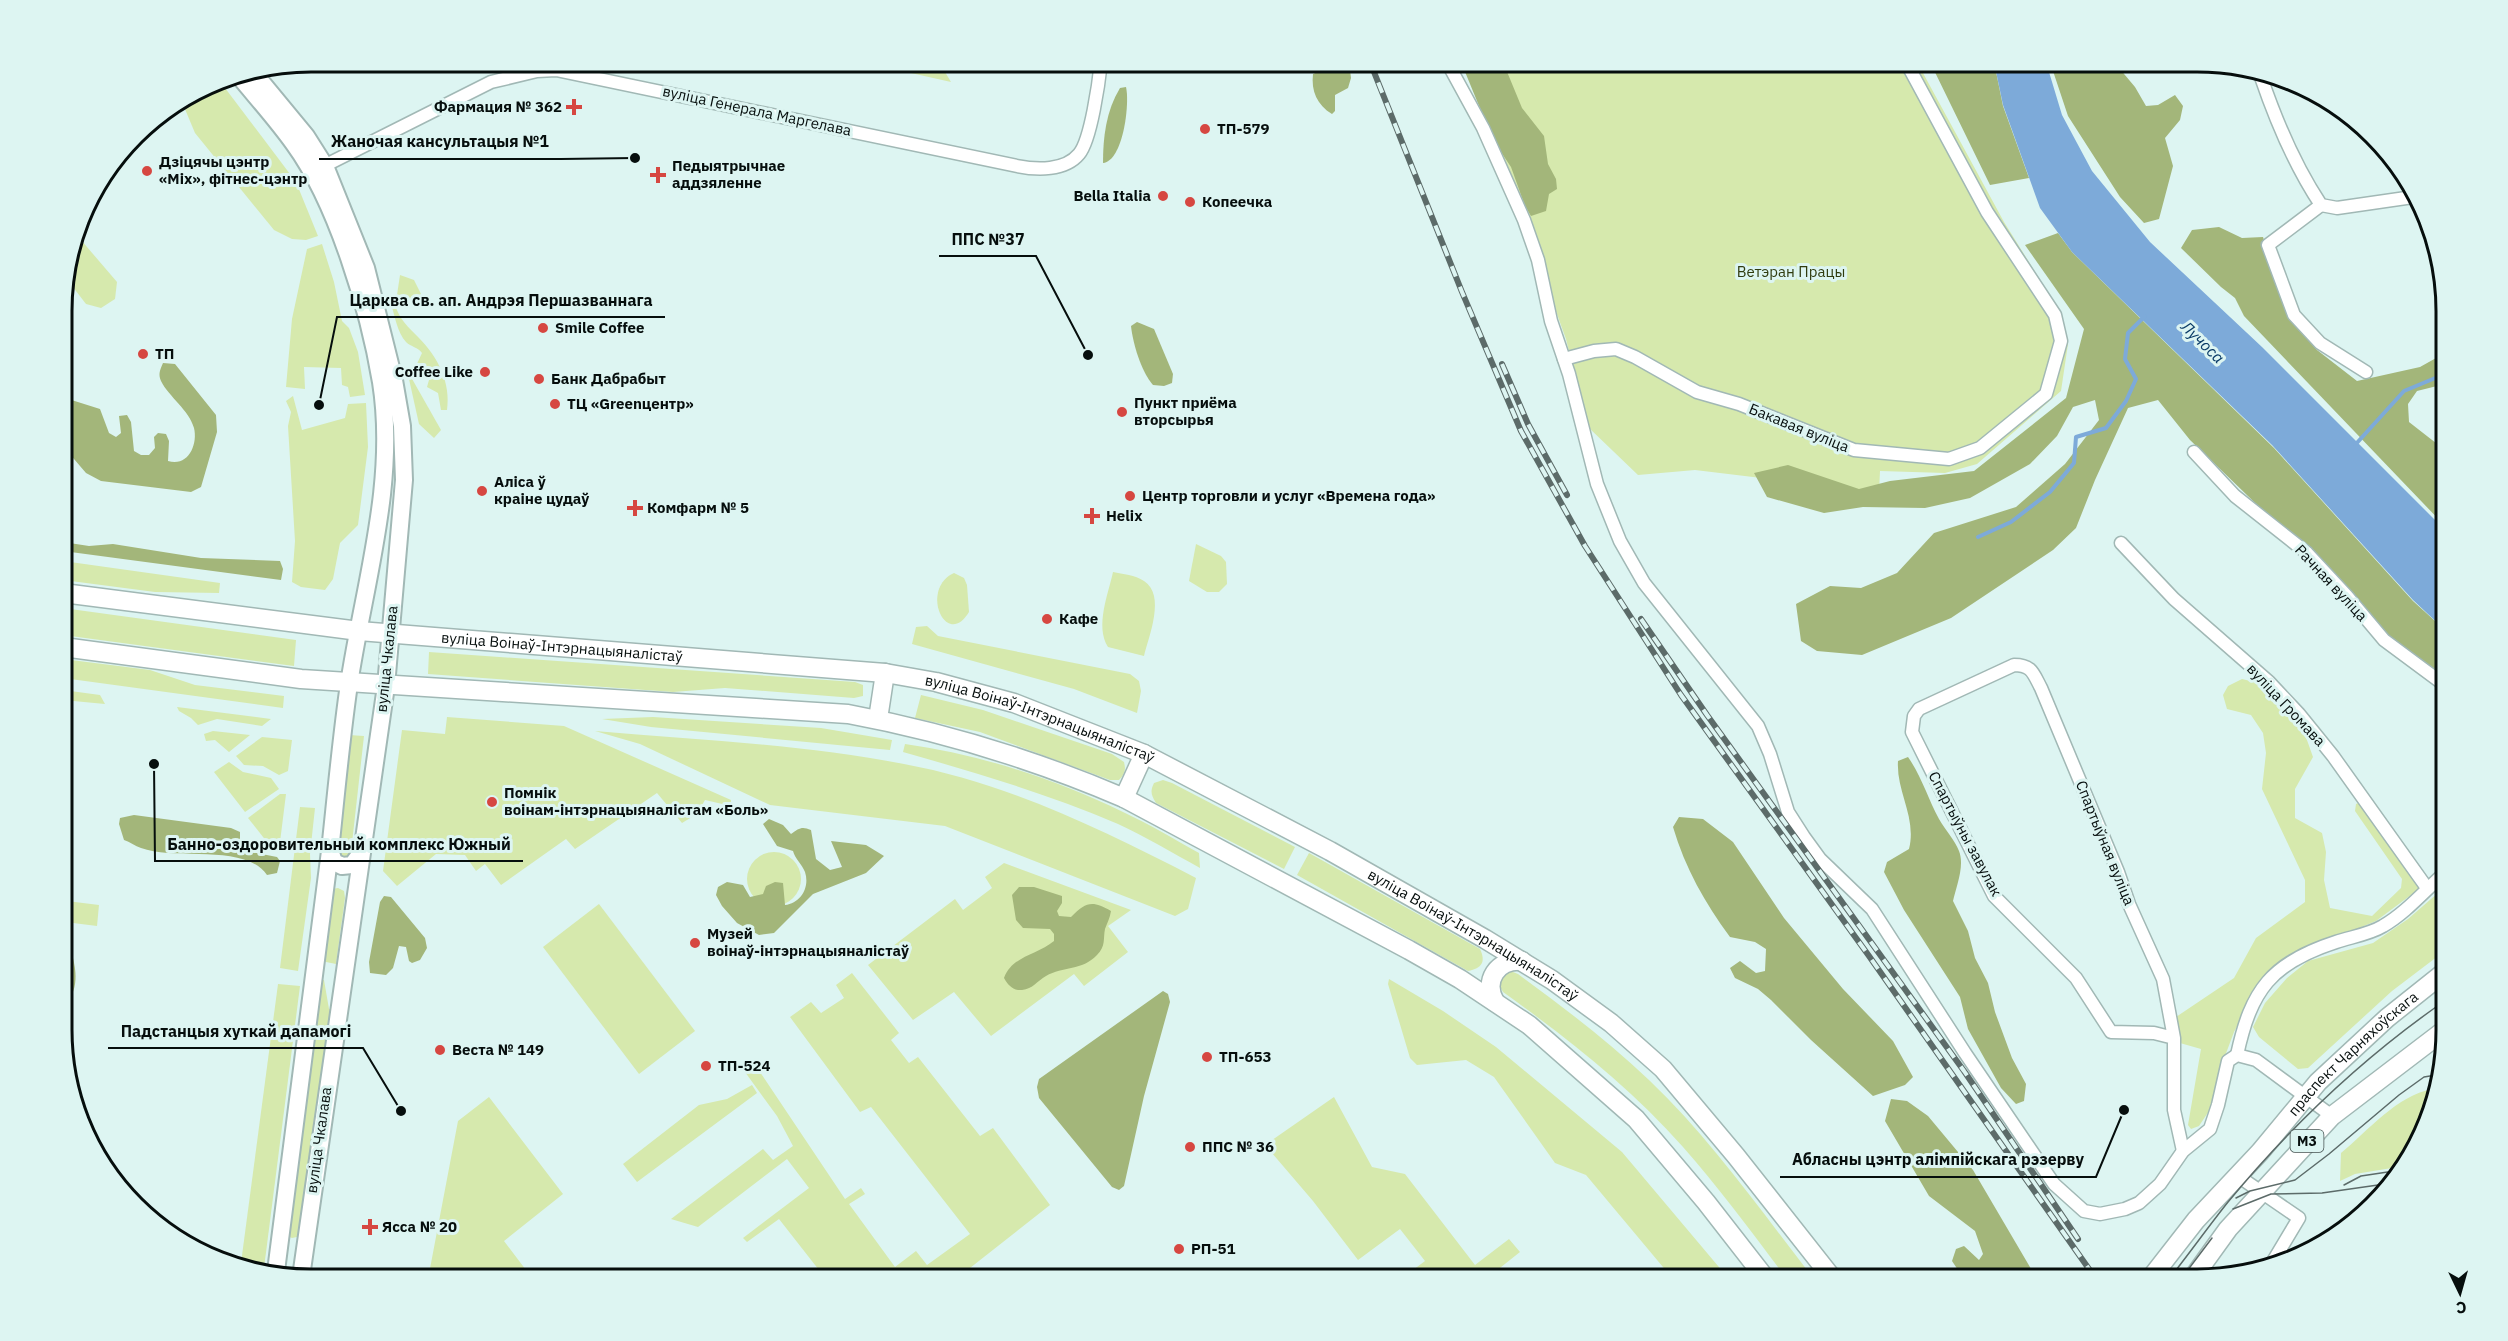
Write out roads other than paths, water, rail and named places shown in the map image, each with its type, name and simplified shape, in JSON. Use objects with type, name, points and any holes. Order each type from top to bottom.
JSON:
[{"type":"main road","name":"вуліца Чкалава","points":[[258,78],[306,136],[318,169],[368,322],[381,382],[386,430],[383,486],[350,683],[277,1266]]},
{"type":"main road","name":"вуліца Чкалава","points":[[244,82],[295,145],[318,169],[366,268],[394,380],[402,426],[405,480],[386,686],[301,1268]]},
{"type":"main road","name":"вуліца Воінаў-Інтэрнацыяналістаў","points":[[72,594],[359,631],[885,673],[936,682],[1014,703],[1144,754],[1330,851],[1552,980],[1611,1023],[1663,1069],[1744,1165],[1825,1269]]},
{"type":"main road","points":[[72,648],[286,677],[350,683],[848,714],[981,744],[1082,780],[1124,798],[1284,881],[1461,979],[1529,1025],[1608,1092],[1636,1119],[1706,1202],[1758,1269]]},
{"type":"main road","points":[[878,719],[885,673]]},
{"type":"main road","points":[[1124,798],[1144,754]]},
{"type":"main road","points":[[330,850],[334,862],[342,866],[356,862],[361,854]]},
{"type":"main road","points":[[324,896],[331,884],[340,881],[351,887],[354,900]]},
{"type":"main road","points":[[1461,979],[1477,976],[1486,968],[1490,956],[1485,939]]},
{"type":"main road","points":[[1495,1002],[1490,984],[1495,971],[1504,963],[1522,961]]},
{"type":"main road","name":"праспект Чарняхоўскага","points":[[2158,1269],[2196,1220],[2238,1176],[2306,1095],[2387,1018],[2436,979]]},
{"type":"main road","name":"праспект Чарняхоўскага","points":[[2199,1269],[2228,1229],[2332,1116],[2436,1037]]},
{"type":"main road","points":[[282,1230],[285,1238],[292,1242],[301,1240],[306,1233]]},
{"type":"main road","points":[[278,1267],[282,1256],[291,1253],[301,1260],[301,1268]]},
{"type":"street","name":"вуліца Генерала Маргелава","points":[[318,169],[491,82],[536,72]]},
{"type":"street","name":"вуліца Генерала Маргелава","points":[[566,72],[1028,168],[1043,169],[1063,164],[1079,154],[1084,142],[1099,72]]},
{"type":"street","points":[[1452,72],[1483,128],[1524,220],[1538,260],[1551,321],[1564,359],[1596,484],[1620,540],[1644,583],[1687,633],[1758,726],[1770,754],[1788,812],[1820,859],[1872,909],[1965,1053],[2054,1184],[2084,1211],[2100,1214],[2125,1209],[2139,1203],[2160,1184],[2183,1150],[2210,1129],[2228,1061],[2237,1055],[2250,1010],[2268,979],[2296,958],[2332,943],[2382,927],[2436,880]]},
{"type":"street","name":"Бакавая вуліца","points":[[1564,359],[1594,351],[1616,349],[1635,357],[1697,392],[1739,404],[1854,450],[1949,459],[1980,448],[2046,394],[2061,341],[2055,315],[1987,212],[1911,72]]},
{"type":"street","points":[[2263,81],[2272,109],[2321,204],[2337,208],[2407,198]]},
{"type":"street","points":[[2321,204],[2268,245],[2294,315],[2320,344],[2366,372]]},
{"type":"street","name":"Рачная вуліца","points":[[2194,452],[2235,496],[2307,553],[2384,640],[2436,679]]},
{"type":"street","name":"вуліца Громава","points":[[2121,543],[2174,598],[2269,682],[2300,714],[2333,756],[2427,888]]},
{"type":"street","name":"Спартыўная вуліца","points":[[1914,716],[1919,709],[2013,665],[2025,665],[2042,687],[2129,904],[2163,979],[2174,1038],[2175,1110],[2183,1150]]},
{"type":"street","name":"Спартыўны завулак","points":[[1914,716],[1912,732],[1995,896],[2076,978],[2111,1032],[2154,1033],[2174,1038]]},
{"type":"street","points":[[2237,1055],[2256,1060],[2332,1116]]},
{"type":"street","points":[[2238,1176],[2299,1218],[2277,1255]]},
{"type":"water","name":"Лучоса","points":[[1996,72],[2049,72],[2062,115],[2092,171],[2150,242],[2262,347],[2436,521],[2436,622],[2413,600],[2272,445],[2072,252],[2040,208],[2003,105]]},
{"type":"waterway","points":[[1978,537],[2011,522],[2050,492],[2074,463],[2076,437],[2106,428],[2126,401],[2136,379],[2125,359],[2128,333],[2145,316]]},
{"type":"waterway","points":[[2355,445],[2404,391],[2436,378]]},
{"type":"tram line","points":[[2177,1269],[2228,1202],[2303,1119],[2358,1068],[2436,1007]]},
{"type":"tram line","points":[[2236,1198],[2250,1191],[2295,1180],[2399,1095],[2424,1077],[2431,1076]]},
{"type":"tram line","points":[[2344,1185],[2361,1176],[2389,1172]]},
{"type":"tram line","points":[[2233,1209],[2271,1194],[2322,1193],[2379,1185]]},
{"type":"tram line","points":[[2189,1269],[2212,1238]]},
{"type":"railway","points":[[1374,72],[1462,292],[1521,431],[1585,546],[1681,695],[1869,956],[2089,1269]]},
{"type":"railway","points":[[1502,364],[1528,424],[1567,495]]},
{"type":"railway","points":[[1641,619],[1707,715],[1964,1071],[2078,1239]]},
{"type":"place","name":"Фармация № 362","points":[[574,107]]},
{"type":"place","name":"ТП-579","points":[[1205,129]]},
{"type":"place","name":"Жаночая кансультацыя №1","points":[[635,158]]},
{"type":"place","name":"Дзіцячы цэнтр «Mix», фітнес-цэнтр","points":[[147,171]]},
{"type":"place","name":"Педыятрычнае аддзяленне","points":[[658,175]]},
{"type":"place","name":"Bella Italia","points":[[1163,196]]},
{"type":"place","name":"Копеечка","points":[[1190,202]]},
{"type":"place","name":"Smile Coffee","points":[[543,328]]},
{"type":"place","name":"ТП","points":[[143,354]]},
{"type":"place","name":"ППС №37","points":[[1088,355]]},
{"type":"place","name":"Coffee Like","points":[[485,372]]},
{"type":"place","name":"Банк Дабрабыт","points":[[539,379]]},
{"type":"place","name":"ТЦ «Greenцентр»","points":[[555,404]]},
{"type":"place","name":"Царква св. ап. Андрэя Першазваннага","points":[[319,405]]},
{"type":"place","name":"Пункт приёма вторсырья","points":[[1122,412]]},
{"type":"place","name":"Аліса ў краіне цудаў","points":[[482,491]]},
{"type":"place","name":"Центр торговли и услуг «Времена года»","points":[[1130,496]]},
{"type":"place","name":"Комфарм № 5","points":[[635,508]]},
{"type":"place","name":"Helix","points":[[1092,516]]},
{"type":"place","name":"Кафе","points":[[1047,619]]},
{"type":"place","name":"Банно-оздоровительный комплекс Южный","points":[[154,764]]},
{"type":"place","name":"Помнік воінам-інтэрнацыяналістам «Боль»","points":[[492,802]]},
{"type":"place","name":"Музей воінаў-інтэрнацыяналістаў","points":[[695,943]]},
{"type":"place","name":"Веста № 149","points":[[440,1050]]},
{"type":"place","name":"ТП-653","points":[[1207,1057]]},
{"type":"place","name":"ТП-524","points":[[706,1066]]},
{"type":"place","name":"Абласны цэнтр алімпійскага рэзерву","points":[[2124,1110]]},
{"type":"place","name":"Падстанцыя хуткай дапамогі","points":[[401,1111]]},
{"type":"place","name":"ППС № 36","points":[[1190,1147]]},
{"type":"place","name":"Ясса № 20","points":[[370,1227]]},
{"type":"place","name":"РП-51","points":[[1179,1249]]},
{"type":"park label","name":"Ветэран Працы","points":[[1791,272]]}]
